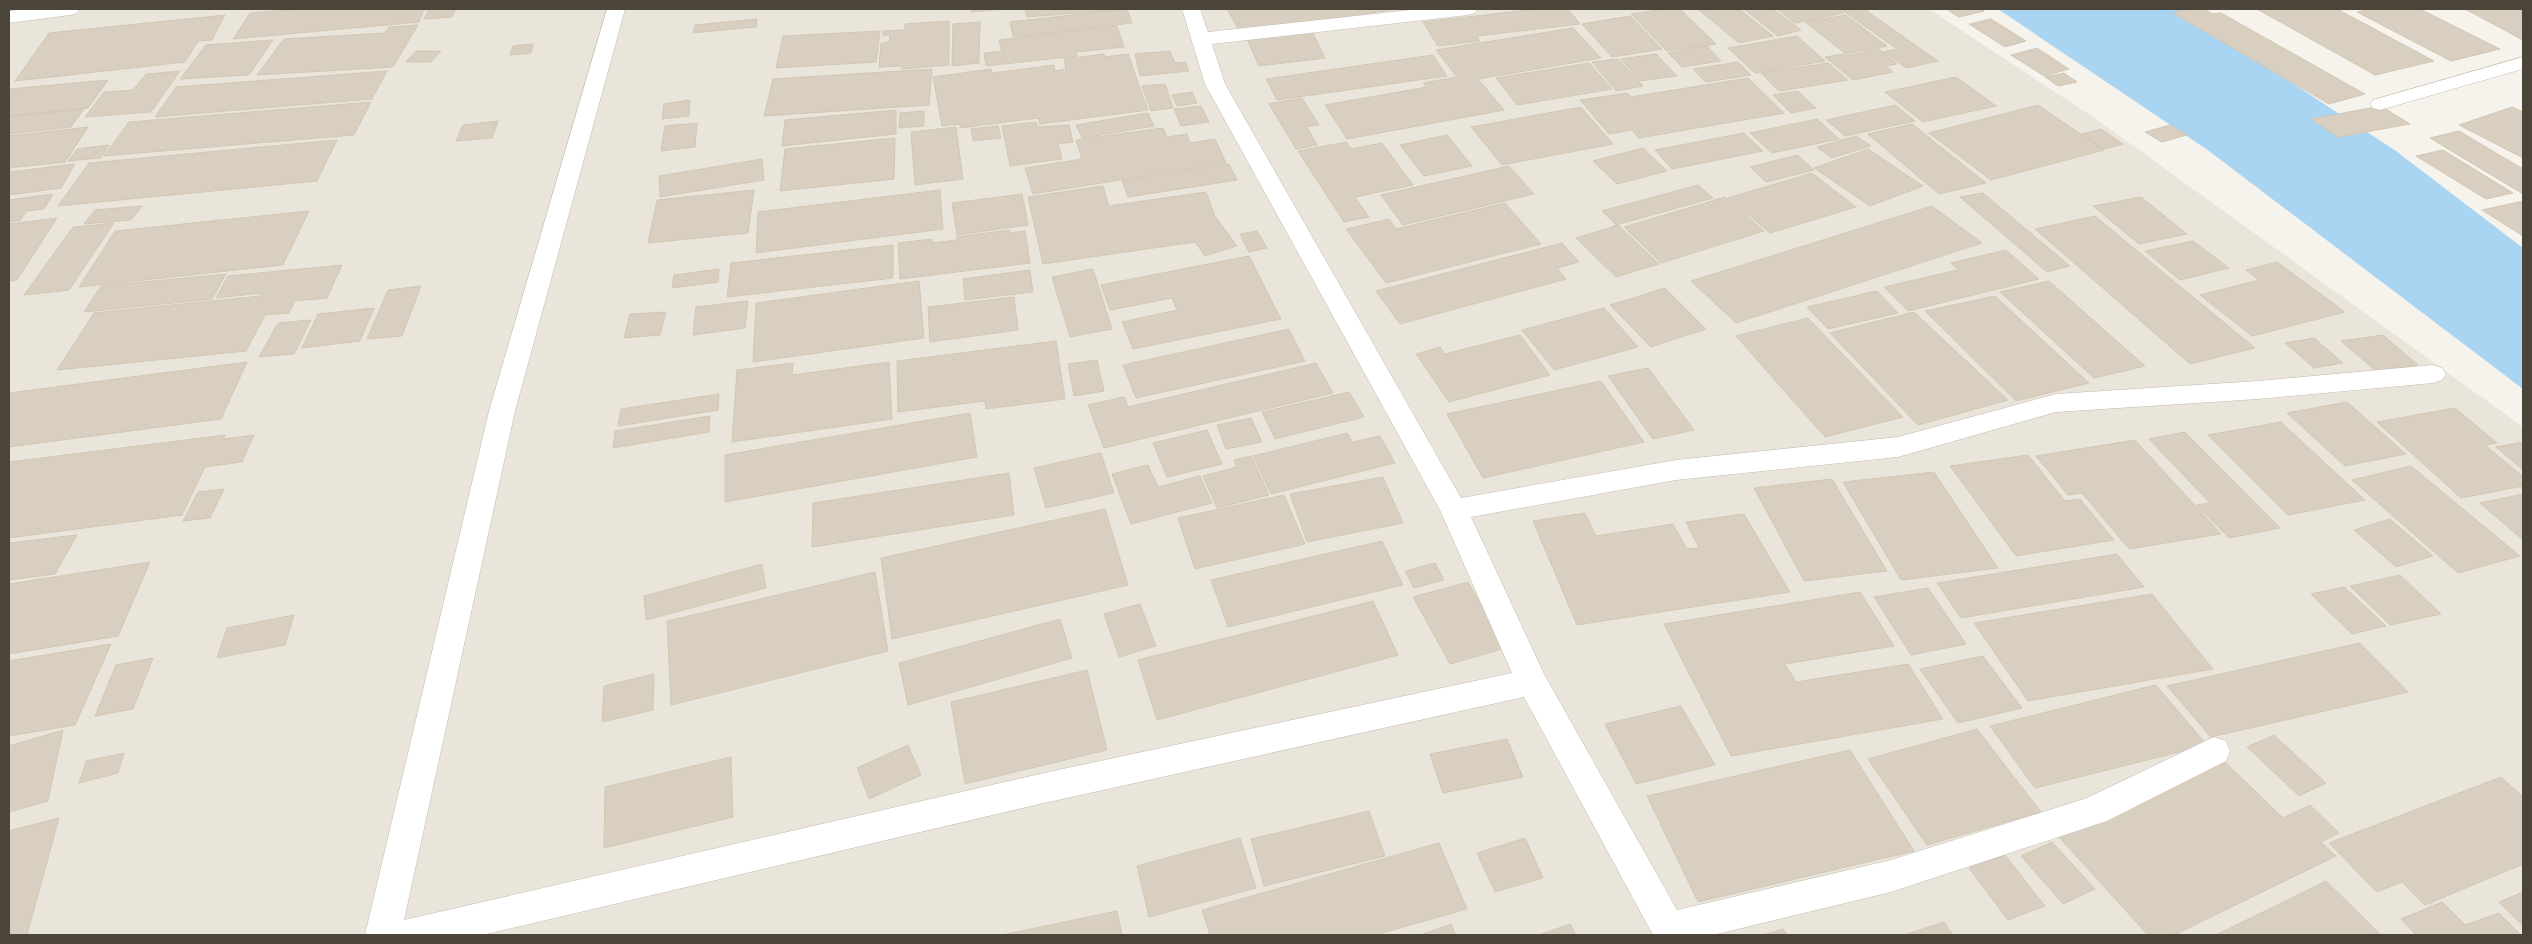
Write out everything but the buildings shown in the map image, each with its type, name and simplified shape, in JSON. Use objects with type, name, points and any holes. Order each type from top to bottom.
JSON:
[{"type":"street","points":[[9,17],[63,9]]},
{"type":"street","points":[[383,935],[502,410],[616,9]]},
{"type":"street","points":[[1191,9],[1215,84],[1454,510],[1532,682],[1670,932],[1891,876],[2095,810],[2214,751]]},
{"type":"street","points":[[1201,39],[1468,9]]},
{"type":"street","points":[[2380,104],[2523,62]]},
{"type":"street","points":[[1454,510],[1676,470],[1898,447],[2056,403],[2258,390],[2433,374]]},
{"type":"street","points":[[410,935],[1044,788],[1532,682]]},
{"type":"shaded area","points":[[9,9],[1929,9],[2096,119],[2523,427],[2523,935],[9,935]]},
{"type":"water","points":[[1998,9],[2179,9],[2396,151],[2523,248],[2523,389],[2209,151]]}]
